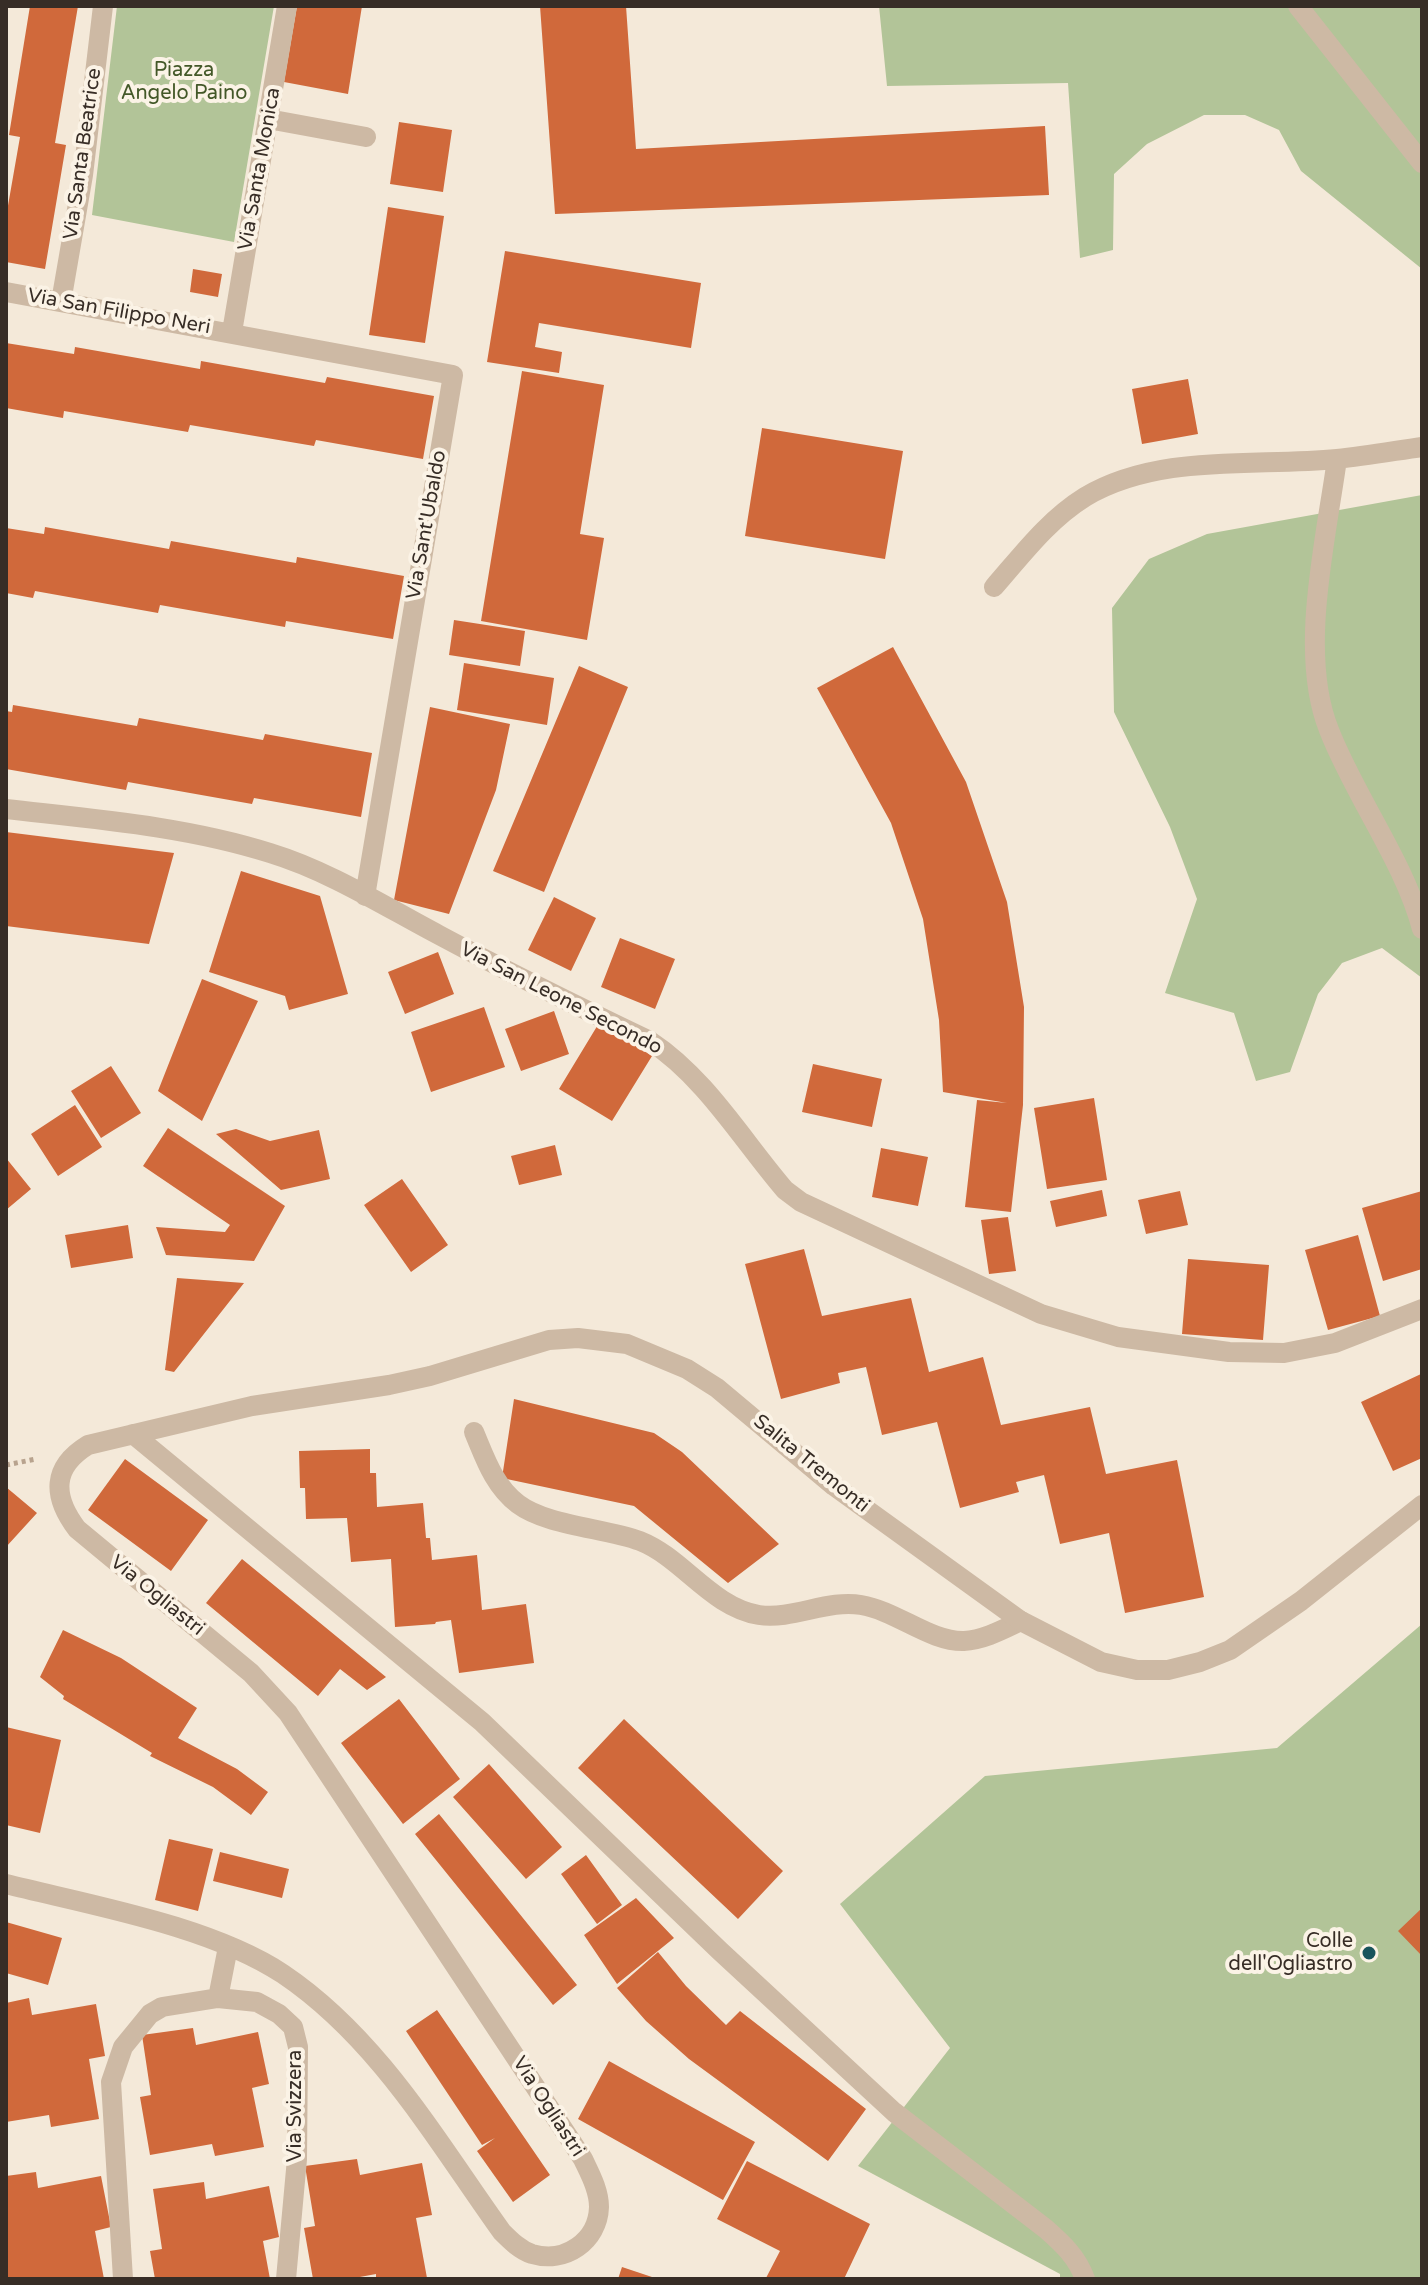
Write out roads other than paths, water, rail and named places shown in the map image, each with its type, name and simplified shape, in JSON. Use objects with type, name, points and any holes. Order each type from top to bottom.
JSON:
[{"type":"street","name":"Via Santa Beatrice","points":[[61,302],[83,175],[103,6]]},
{"type":"street","name":"Via Santa Monica","points":[[232,332],[287,6]]},
{"type":"street","points":[[1298,6],[1422,163]]},
{"type":"street","points":[[268,119],[366,137]]},
{"type":"street","name":"Via San Filippo Neri","points":[[6,292],[232,332]]},
{"type":"street","name":"Via Sant'Ubaldo","points":[[232,332],[453,375],[365,896]]},
{"type":"street","points":[[994,587],[1041,532],[1084,498],[1134,476],[1197,466],[1337,459],[1422,447]]},
{"type":"street","points":[[1337,459],[1315,619],[1316,682],[1320,705],[1338,753],[1406,888],[1422,929]]},
{"type":"street","name":"Via San Leone Secondo","points":[[6,809],[80,817],[221,840],[317,870],[522,980],[669,1053],[700,1084],[785,1190],[801,1202],[1041,1314],[1118,1337],[1229,1352],[1284,1353],[1335,1343],[1422,1309]]},
{"type":"street","name":"Salita Tremonti","points":[[133,1434],[252,1406],[430,1376],[549,1340],[578,1338],[627,1344],[687,1369],[717,1388],[834,1486],[1021,1621],[1101,1662],[1137,1670],[1168,1670],[1230,1650],[1422,1505]]},
{"type":"street","points":[[474,1432],[494,1478],[519,1505],[549,1518],[641,1542],[666,1556],[728,1604],[758,1615],[786,1615],[858,1604],[889,1612],[930,1634],[964,1641],[995,1633],[1021,1621]]},
{"type":"street","points":[[133,1434],[482,1722],[720,1951],[894,2112],[1069,2250],[1079,2263],[1085,2279]]},
{"type":"street","name":"Via Ogliastri","points":[[6,1884],[156,1922],[228,1947],[282,1973],[345,2023],[380,2060],[515,2246],[532,2254],[551,2256],[570,2253],[584,2244],[594,2227],[599,2207],[596,2187],[583,2159],[288,1713],[251,1673],[88,1539],[66,1514],[60,1479],[64,1465],[88,1445],[133,1434]]},
{"type":"street","points":[[218,1998],[228,1947]]},
{"type":"street","name":"Via Svizzera","points":[[123,2279],[111,2082],[123,2047],[150,2014],[162,2007],[218,1998],[257,2002],[279,2014],[293,2027],[298,2047],[297,2159],[286,2279]]},
{"type":"place","name":"Colle dell'Ogliastro","points":[[1369,1953]]},
{"type":"park label","name":"Piazza Angelo Paino","points":[[184,82]]}]
